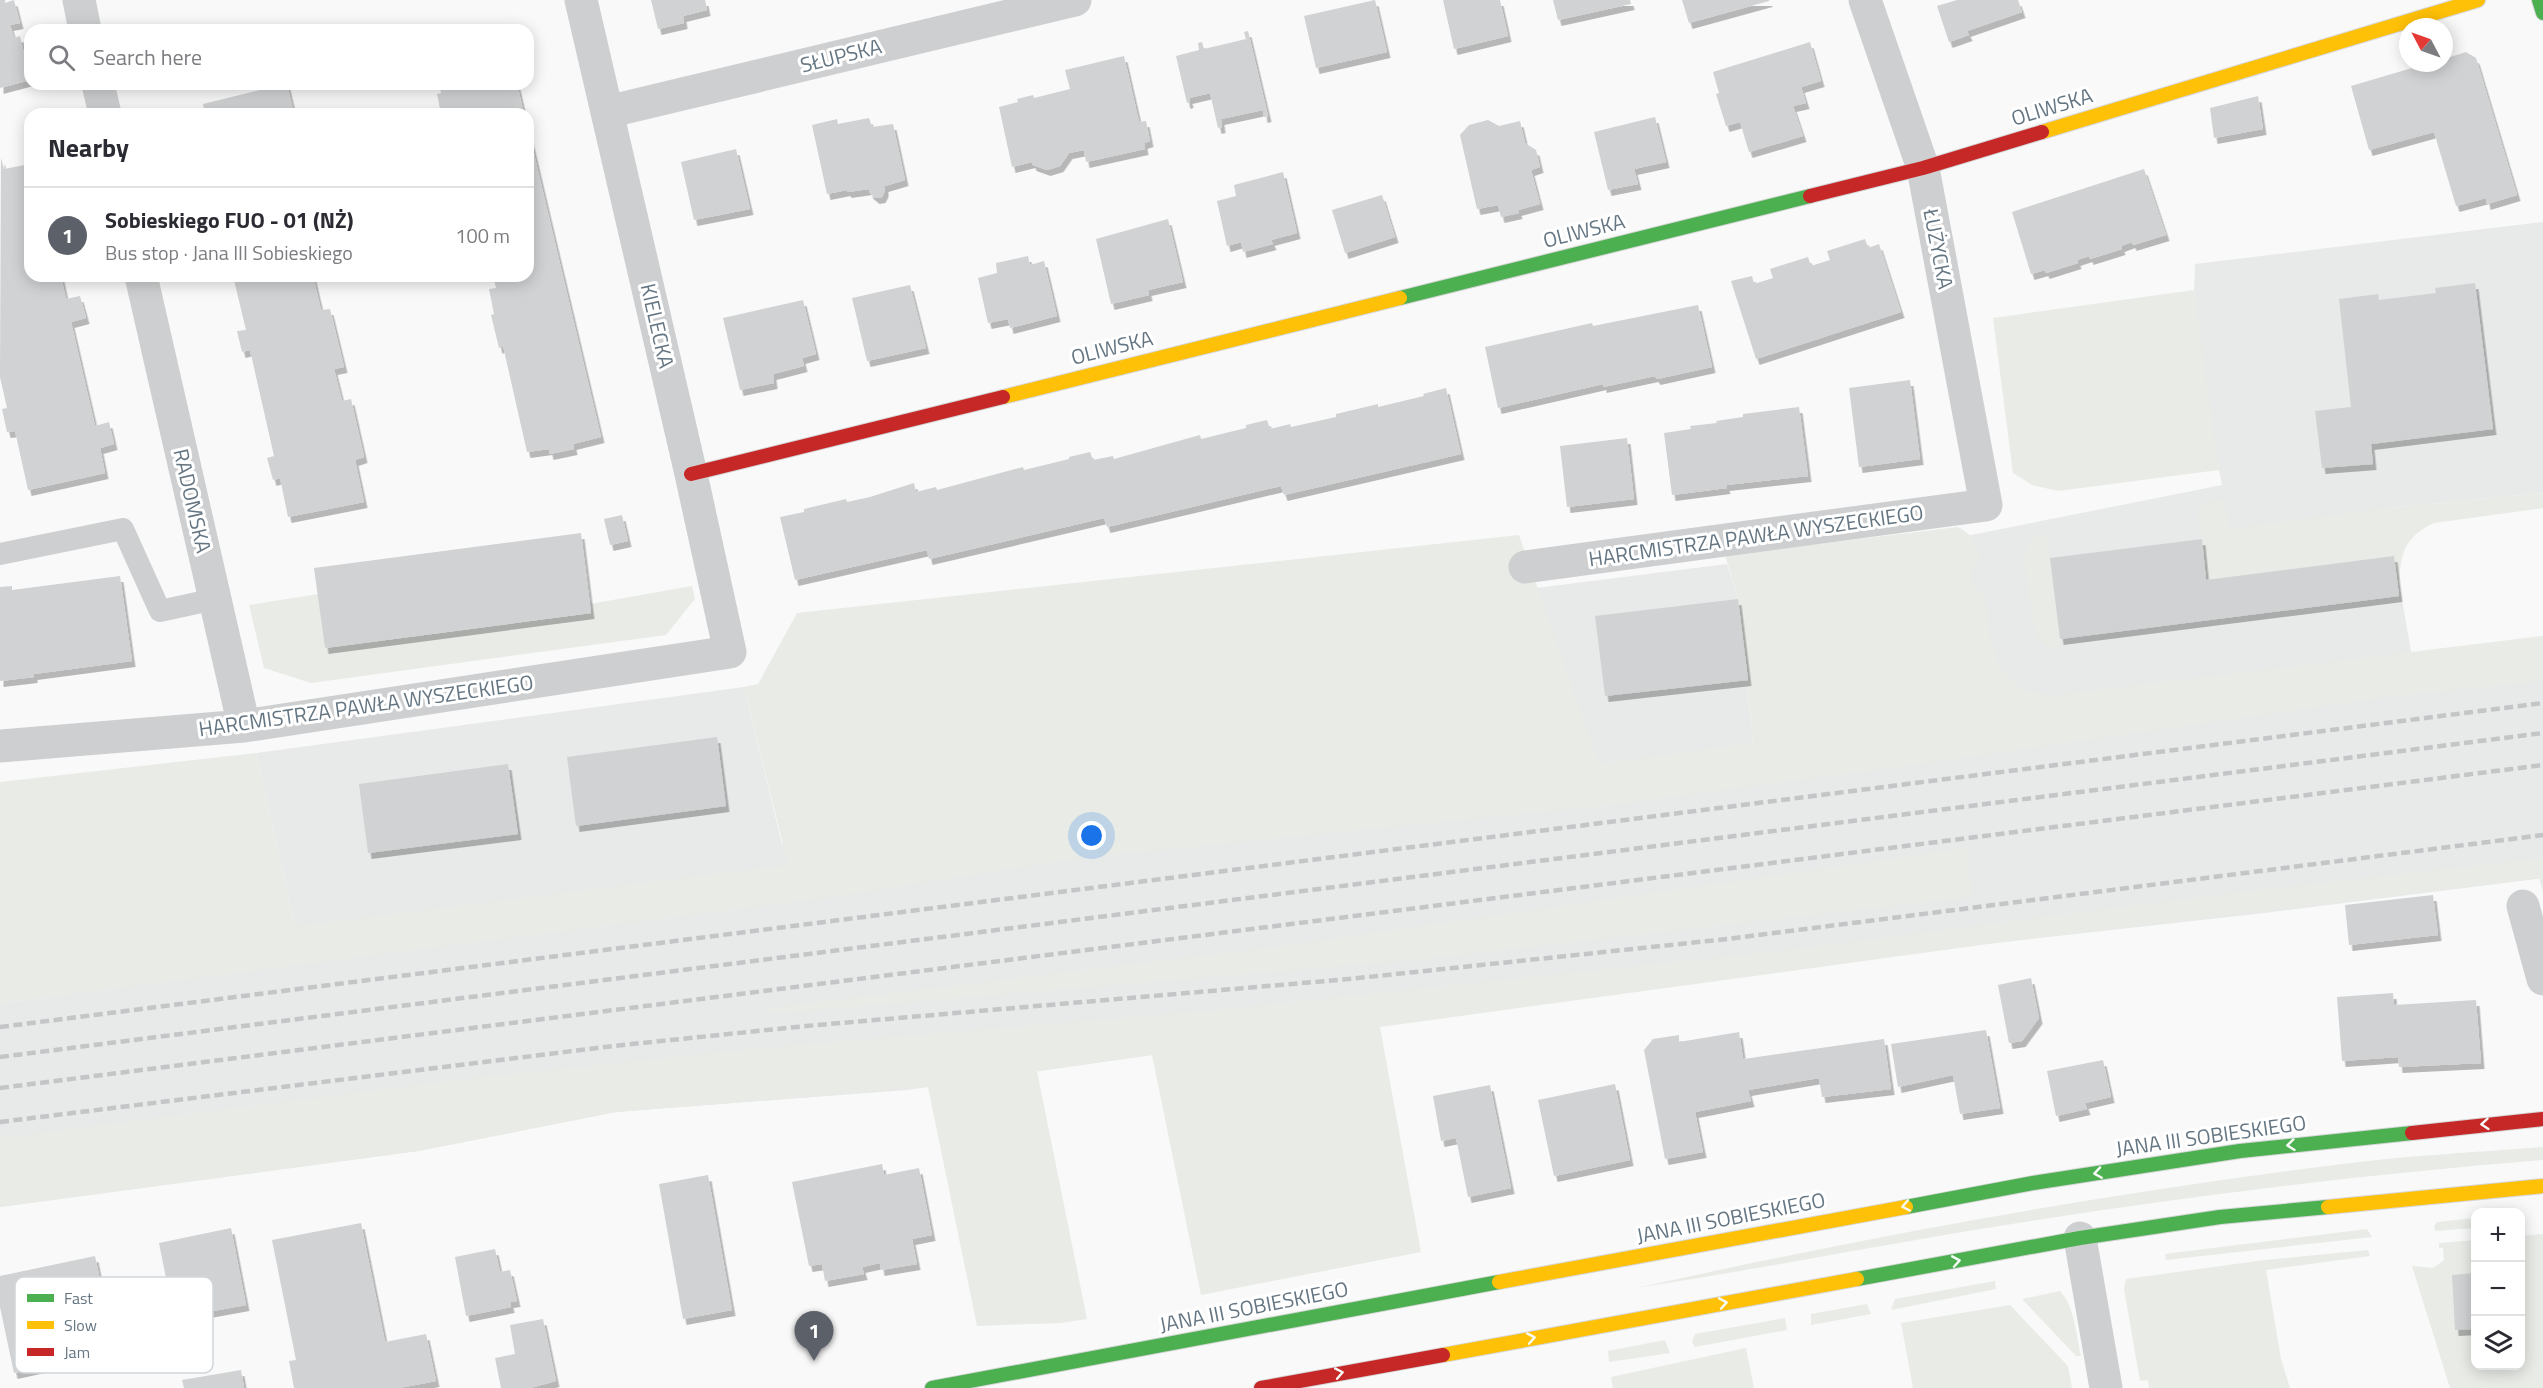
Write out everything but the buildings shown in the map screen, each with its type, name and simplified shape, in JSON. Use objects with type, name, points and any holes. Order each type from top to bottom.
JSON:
[{"type":"main road","name":"OLIWSKA","points":[[691,474],[1923,168],[2478,0]]},
{"type":"main road","points":[[2539,0],[2543,13]]},
{"type":"main road","name":"JANA III SOBIESKIEGO","points":[[932,1388],[2033,1183],[2240,1150],[2543,1119]]},
{"type":"main road","points":[[1261,1388],[2080,1238],[2220,1217],[2543,1186]]},
{"type":"street","points":[[79,0],[85,24]]},
{"type":"street","name":"KIELECKA","points":[[581,0],[730,652]]},
{"type":"street","name":"SŁUPSKA","points":[[607,112],[1075,0]]},
{"type":"street","name":"ŁUŻYCKA","points":[[1865,0],[1923,168],[1988,513]]},
{"type":"street","points":[[99,90],[104,108]]},
{"type":"street","name":"RADOMSKA","points":[[142,282],[244,726]]},
{"type":"street","name":"HARCMISTRZA PAWŁA WYSZECKIEGO","points":[[1525,567],[1988,513]]},
{"type":"street","name":"HARCMISTRZA PAWŁA WYSZECKIEGO","points":[[0,746],[244,726],[730,652]]},
{"type":"street","points":[[2523,906],[2543,979]]},
{"type":"street","points":[[2080,1238],[2106,1388]]},
{"type":"lane","points":[[0,554],[123,529],[160,611],[215,599]]},
{"type":"shaded area","points":[[2543,222],[2543,493],[2386,508],[2412,657],[2543,647],[2543,878],[2256,914],[1993,943],[1152,1055],[907,1090],[616,1112],[418,1151],[0,1207],[0,1003],[313,962],[295,926],[256,753],[744,687],[782,844],[1598,763],[1536,588],[1727,564],[1738,599],[1753,743],[1966,536],[2222,485],[2210,424],[2194,290],[2195,264]]},
{"type":"shaded area","points":[[2194,290],[2219,470],[2058,491],[2032,485],[2013,473],[1993,318]]},
{"type":"shaded area","points":[[2543,493],[2543,508],[2434,523],[2422,529],[2414,536],[2404,552],[2401,562],[2399,596],[2393,556],[2206,580],[2198,520],[2200,510],[2209,502],[2224,500],[2229,529],[2386,508]]},
{"type":"shaded area","points":[[1958,527],[1974,540],[1978,549],[1980,560],[1970,568],[1971,585],[1984,593],[1989,629],[1998,662],[2006,675],[2018,686],[2034,692],[2056,695],[2543,636],[2543,681],[2387,697],[1898,767],[1603,806],[1080,858],[840,896],[0,1003],[0,782],[256,753],[295,926],[788,865],[744,687],[758,684],[797,613],[1519,535],[1599,764],[1753,743],[1738,599],[1725,555]]},
{"type":"shaded area","points":[[2047,535],[2061,651],[2046,646],[2035,633],[2023,554],[2033,538]]},
{"type":"shaded area","points":[[692,586],[695,599],[666,635],[311,683],[264,668],[249,605],[318,594],[325,648],[591,613],[590,604]]},
{"type":"shaded area","points":[[1966,848],[1972,897],[1416,960],[767,1014],[768,1008],[1275,947]]},
{"type":"shaded area","points":[[2543,858],[2543,892],[2539,878],[1988,944],[1380,1027],[1421,1252],[1201,1295],[1152,1055],[1037,1071],[1087,1319],[1060,1323],[977,1326],[928,1087],[616,1112],[418,1151],[0,1207],[0,1138],[456,1080],[761,1048],[1215,1010],[1770,952],[2241,892]]},
{"type":"shaded area","points":[[2543,1147],[2543,1160],[2351,1178],[2095,1211],[1636,1288],[1906,1232],[2177,1186],[2359,1162]]},
{"type":"shaded area","points":[[2471,1218],[2471,1228],[2435,1231],[2434,1226],[2437,1222]]},
{"type":"shaded area","points":[[2367,1229],[2372,1237],[2166,1260],[2165,1254]]},
{"type":"shaded area","points":[[2543,1234],[2543,1388],[2450,1388],[2412,1266],[2433,1268],[2444,1260],[2443,1248],[2439,1248],[2439,1243],[2471,1240],[2471,1370],[2525,1370],[2525,1236]]},
{"type":"shaded area","points":[[2368,1250],[2370,1256],[2266,1270],[2281,1359],[2290,1388],[2149,1388],[2148,1380],[2140,1381],[2124,1289],[2126,1279],[2265,1260]]},
{"type":"shaded area","points":[[1995,1281],[1996,1289],[1891,1310],[1895,1299]]},
{"type":"shaded area","points":[[2060,1291],[2072,1313],[2081,1356],[2076,1356],[2022,1299]]},
{"type":"shaded area","points":[[1867,1304],[1871,1314],[1811,1325],[1811,1314]]},
{"type":"shaded area","points":[[2010,1305],[2068,1366],[2072,1388],[1913,1388],[1901,1323]]},
{"type":"shaded area","points":[[1785,1318],[1787,1330],[1695,1347],[1692,1342],[1695,1334]]},
{"type":"shaded area","points":[[1665,1340],[1670,1353],[1609,1362],[1608,1351]]},
{"type":"shaded area","points":[[1746,1348],[1754,1388],[1613,1388],[1611,1377]]},
{"type":"railway","points":[[0,1027],[2543,703]]},
{"type":"railway","points":[[0,1057],[2543,733]]},
{"type":"railway","points":[[0,1088],[2543,765]]},
{"type":"railway","points":[[0,1122],[613,1046],[806,1026],[1349,979],[1727,939],[2543,835]]},
{"type":"traffic: fast","points":[[2539,0],[2543,13]]},
{"type":"traffic: fast","points":[[1400,298],[1810,196]]},
{"type":"traffic: fast","points":[[1906,1207],[2033,1183],[2240,1151],[2412,1133]]},
{"type":"traffic: fast","points":[[1857,1279],[2080,1238],[2220,1217],[2328,1207]]},
{"type":"traffic: fast","points":[[932,1388],[1499,1282]]},
{"type":"traffic: slow","points":[[2042,132],[2478,0]]},
{"type":"traffic: slow","points":[[1003,397],[1400,298]]},
{"type":"traffic: slow","points":[[2328,1207],[2543,1186]]},
{"type":"traffic: slow","points":[[1499,1282],[1906,1207]]},
{"type":"traffic: slow","points":[[1443,1355],[1857,1279]]},
{"type":"traffic: jam","points":[[1810,196],[1923,168],[2042,132]]},
{"type":"traffic: jam","points":[[691,474],[1003,397]]},
{"type":"traffic: jam","points":[[2412,1133],[2543,1119]]},
{"type":"traffic: jam","points":[[1261,1388],[1443,1355]]},
{"type":"place","name":"Sobieskiego FUO - 01 (NŻ)","points":[[814,1361]]}]
